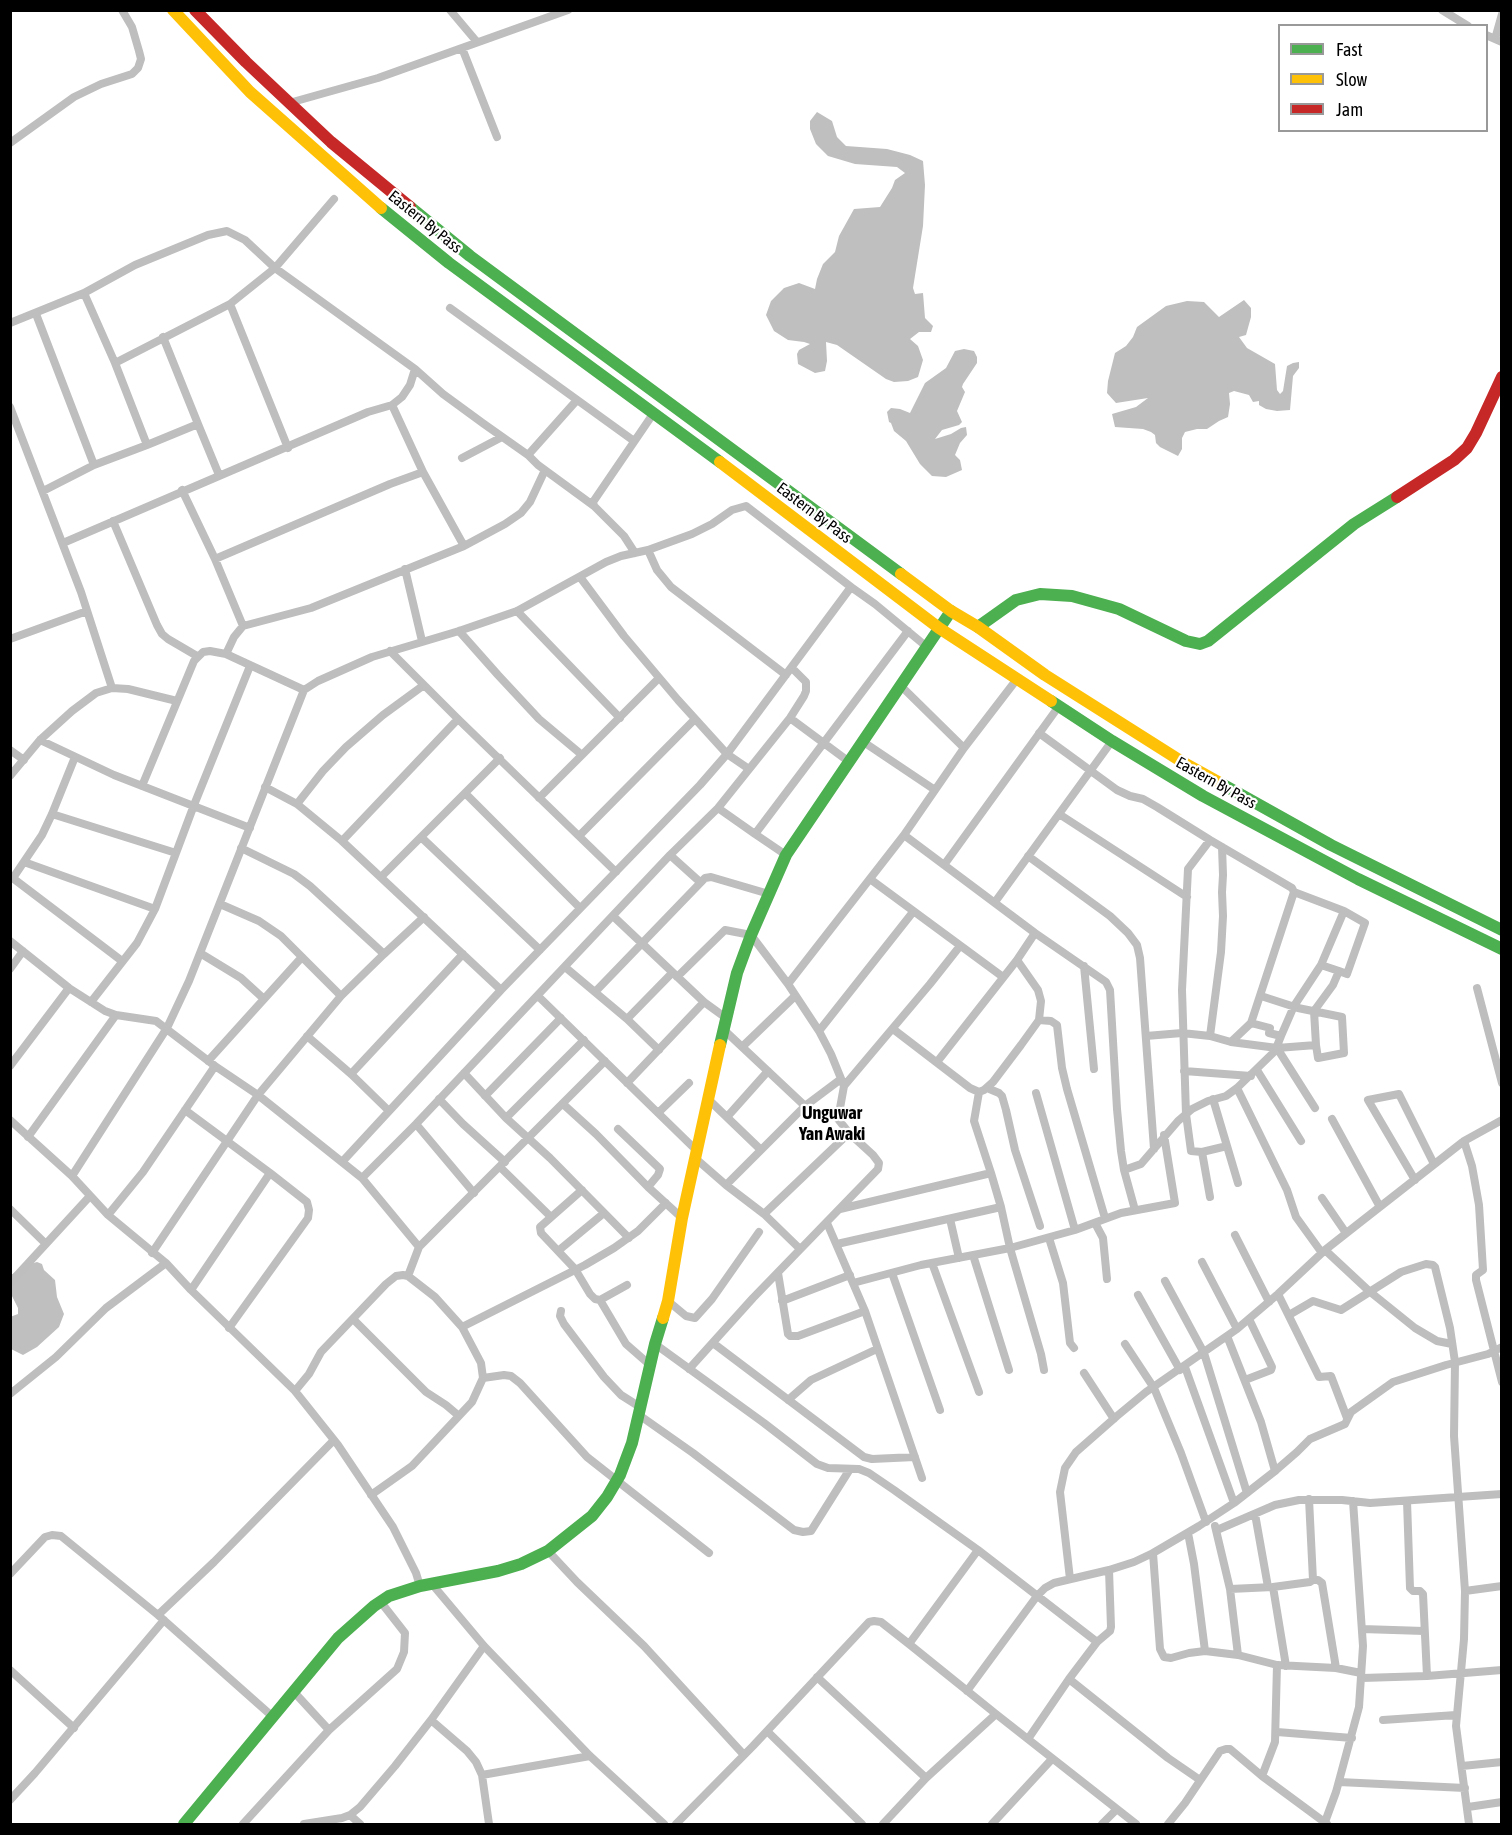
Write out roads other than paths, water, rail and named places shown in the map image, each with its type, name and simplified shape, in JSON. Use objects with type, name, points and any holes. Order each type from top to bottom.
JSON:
[{"type":"main road","name":"Eastern By Pass","points":[[173,10],[250,92],[378,206],[449,263],[939,628],[1112,741],[1203,796],[1358,879],[1502,949]]},
{"type":"main road","name":"Eastern By Pass","points":[[195,10],[289,104],[331,142],[470,256],[951,611],[978,627],[1045,675],[1193,769],[1331,845],[1502,930]]},
{"type":"main road","points":[[978,627],[1016,600],[1040,594],[1072,596],[1119,609],[1186,641],[1200,644],[1208,641],[1354,524],[1450,463],[1467,448],[1502,377]]},
{"type":"main road","points":[[184,1824],[338,1638],[380,1602],[389,1596],[426,1585],[498,1571],[521,1564],[548,1551],[570,1535],[592,1516],[607,1497],[630,1449],[640,1411],[655,1344],[668,1301],[682,1218],[724,1024],[737,973],[751,935],[786,855],[951,611]]},
{"type":"street","points":[[10,143],[74,97],[101,84],[132,74],[138,68],[141,59],[140,51],[132,27],[122,10]]},
{"type":"street","points":[[450,10],[477,42]]},
{"type":"street","points":[[289,104],[378,78],[568,10]]},
{"type":"street","points":[[1442,10],[1464,24]]},
{"type":"street","points":[[1462,10],[1464,24]]},
{"type":"street","points":[[1494,39],[1502,14]]},
{"type":"street","points":[[462,48],[496,137]]},
{"type":"street","points":[[115,363],[230,304],[275,268],[334,199]]},
{"type":"street","points":[[10,323],[84,293],[135,265],[208,236],[227,231],[245,240],[275,268],[415,369],[594,506],[624,536],[635,553]]},
{"type":"street","points":[[84,293],[115,363],[147,445]]},
{"type":"street","points":[[230,304],[288,448]]},
{"type":"street","points":[[450,308],[634,441]]},
{"type":"street","points":[[36,314],[94,465]]},
{"type":"street","points":[[163,337],[219,475]]},
{"type":"street","points":[[63,543],[182,490],[288,448],[368,412],[392,405],[410,386],[415,369]]},
{"type":"street","points":[[528,455],[577,400]]},
{"type":"street","points":[[392,405],[423,472],[464,546]]},
{"type":"street","points":[[10,406],[63,543],[112,688]]},
{"type":"street","points":[[594,506],[594,499],[653,414]]},
{"type":"street","points":[[43,491],[94,465],[198,424]]},
{"type":"street","points":[[462,458],[502,437]]},
{"type":"street","points":[[226,654],[234,637],[243,626],[311,608],[464,546],[505,524],[521,513],[530,501],[545,470]]},
{"type":"street","points":[[215,559],[423,472]]},
{"type":"street","points":[[182,490],[215,559],[243,626]]},
{"type":"street","points":[[72,1176],[166,1028],[200,953],[304,690],[318,681],[390,651],[517,611],[606,562],[692,534],[732,510],[746,506],[927,647]]},
{"type":"street","points":[[113,520],[162,634],[197,656]]},
{"type":"street","points":[[648,550],[657,570],[671,587],[786,675]]},
{"type":"street","points":[[405,569],[422,641]]},
{"type":"street","points":[[580,577],[624,636],[695,719],[727,753],[749,769]]},
{"type":"street","points":[[342,1162],[501,990],[700,785],[792,668],[851,587]]},
{"type":"street","points":[[10,639],[87,611]]},
{"type":"street","points":[[517,611],[620,718]]},
{"type":"street","points":[[459,631],[539,718],[582,755]]},
{"type":"street","points":[[755,834],[908,631]]},
{"type":"street","points":[[390,651],[616,872]]},
{"type":"street","points":[[142,786],[197,656],[203,652],[226,654],[304,690]]},
{"type":"street","points":[[91,1002],[136,943],[155,909],[250,666]]},
{"type":"street","points":[[362,1178],[440,1099],[670,855],[718,808],[790,718],[804,696],[806,682],[792,668]]},
{"type":"street","points":[[539,798],[659,678]]},
{"type":"street","points":[[788,984],[904,835],[964,748],[1017,679]]},
{"type":"street","points":[[297,804],[346,747],[383,715],[424,685]]},
{"type":"street","points":[[900,686],[964,748]]},
{"type":"street","points":[[10,776],[40,740],[96,693],[112,688],[128,688],[177,701]]},
{"type":"street","points":[[944,865],[1059,706]]},
{"type":"street","points":[[790,718],[849,761]]},
{"type":"street","points":[[342,841],[458,719]]},
{"type":"street","points":[[579,836],[695,719]]},
{"type":"street","points":[[1039,733],[1117,790],[1143,799],[1292,888],[1294,892],[1344,911],[1365,923],[1347,974],[1321,965]]},
{"type":"street","points":[[40,740],[114,775],[250,828]]},
{"type":"street","points":[[862,741],[935,790]]},
{"type":"street","points":[[995,902],[1112,741]]},
{"type":"street","points":[[10,750],[24,760]]},
{"type":"street","points":[[75,757],[42,835],[12,877],[122,962]]},
{"type":"street","points":[[381,877],[500,758]]},
{"type":"street","points":[[265,786],[297,804],[342,841],[501,990]]},
{"type":"street","points":[[465,793],[580,908]]},
{"type":"street","points":[[718,808],[786,855]]},
{"type":"street","points":[[52,814],[176,853]]},
{"type":"street","points":[[1059,814],[1186,897]]},
{"type":"street","points":[[904,835],[1035,933],[1106,982],[1110,990],[1117,1109],[1124,1170],[1135,1210]]},
{"type":"street","points":[[421,837],[540,950]]},
{"type":"street","points":[[1210,840],[1188,869],[1182,990],[1186,1114],[1191,1151],[1203,1152],[1227,1146]]},
{"type":"street","points":[[1210,1036],[1221,951],[1222,847]]},
{"type":"street","points":[[241,848],[294,874],[384,954]]},
{"type":"street","points":[[670,855],[700,882]]},
{"type":"street","points":[[1028,856],[1110,916],[1137,945],[1140,958],[1154,1149]]},
{"type":"street","points":[[24,862],[155,909]]},
{"type":"street","points":[[595,992],[700,882],[711,877],[769,894]]},
{"type":"street","points":[[870,879],[1003,977]]},
{"type":"street","points":[[1231,1042],[1251,1023],[1294,892]]},
{"type":"street","points":[[220,904],[259,921],[281,936],[341,996]]},
{"type":"street","points":[[1124,1170],[1141,1164],[1164,1135],[1192,1109],[1213,1099],[1226,1096],[1237,1088],[1276,1048],[1294,1006],[1321,965],[1344,911]]},
{"type":"street","points":[[819,1031],[913,912]]},
{"type":"street","points":[[613,916],[704,1002],[742,1047],[805,1106]]},
{"type":"street","points":[[152,1252],[258,1095],[341,996],[424,917]]},
{"type":"street","points":[[627,1019],[725,930],[751,935],[788,984],[819,1031],[831,1054],[842,1082],[838,1118],[849,1133],[879,1162],[879,1166],[840,1209],[800,1249],[690,1369]]},
{"type":"street","points":[[937,1062],[1017,960],[1035,933]]},
{"type":"street","points":[[10,941],[69,988],[105,1011],[116,1015],[153,1020],[258,1095],[362,1178],[420,1247]]},
{"type":"street","points":[[726,1185],[805,1106],[842,1082],[893,1029],[960,946]]},
{"type":"street","points":[[10,969],[23,951]]},
{"type":"street","points":[[200,953],[242,978],[264,999]]},
{"type":"street","points":[[351,1074],[463,954]]},
{"type":"street","points":[[108,1215],[143,1172],[185,1110],[212,1064],[264,999],[302,957]]},
{"type":"street","points":[[1017,960],[1038,990],[1041,1001],[1039,1020],[1022,1046],[982,1090],[974,1121],[1001,1207],[1044,1370]]},
{"type":"street","points":[[1084,966],[1094,1069]]},
{"type":"street","points":[[565,967],[627,1019],[658,1050]]},
{"type":"street","points":[[1261,996],[1294,1006],[1314,1011],[1342,1017],[1344,1053],[1318,1058],[1316,1045],[1314,1011],[1334,985],[1339,972]]},
{"type":"street","points":[[10,1066],[69,988]]},
{"type":"street","points":[[1477,988],[1502,1083]]},
{"type":"street","points":[[538,996],[658,1113],[726,1185],[764,1214],[800,1249]]},
{"type":"street","points":[[742,1047],[795,996]]},
{"type":"street","points":[[627,1083],[704,1002]]},
{"type":"street","points":[[28,1137],[116,1015]]},
{"type":"street","points":[[485,1096],[561,1018]]},
{"type":"street","points":[[1039,1020],[1051,1021],[1057,1025],[1067,1089],[1105,1218]]},
{"type":"street","points":[[1251,1023],[1269,1028],[1269,1033],[1281,1036]]},
{"type":"street","points":[[893,1029],[970,1088],[999,1093],[1002,1096],[1015,1150],[1040,1226]]},
{"type":"street","points":[[1146,1036],[1182,1033],[1276,1048],[1316,1045]]},
{"type":"street","points":[[307,1036],[389,1111]]},
{"type":"street","points":[[506,1118],[584,1040]]},
{"type":"street","points":[[1276,1048],[1315,1108]]},
{"type":"street","points":[[408,1276],[420,1247],[605,1061]]},
{"type":"street","points":[[727,1117],[768,1071]]},
{"type":"street","points":[[1184,1071],[1254,1073]]},
{"type":"street","points":[[464,1073],[506,1118],[629,1238]]},
{"type":"street","points":[[1254,1073],[1300,1141]]},
{"type":"street","points":[[658,1113],[689,1083]]},
{"type":"street","points":[[1237,1088],[1287,1190],[1296,1217],[1324,1251],[1369,1291],[1427,1337],[1452,1344]]},
{"type":"street","points":[[1036,1093],[1075,1230]]},
{"type":"street","points":[[1415,1180],[1368,1100],[1399,1094],[1434,1164]]},
{"type":"street","points":[[440,1099],[551,1217]]},
{"type":"street","points":[[708,1099],[761,1150]]},
{"type":"street","points":[[1213,1099],[1238,1183]]},
{"type":"street","points":[[563,1104],[682,1218]]},
{"type":"street","points":[[185,1110],[307,1202],[308,1218],[230,1328]]},
{"type":"street","points":[[1332,1119],[1380,1206]]},
{"type":"street","points":[[10,1120],[72,1176],[108,1215],[166,1263],[295,1391],[371,1495],[402,1543],[416,1573],[426,1585],[590,1756],[664,1824]]},
{"type":"street","points":[[1070,1579],[1060,1492],[1065,1468],[1076,1452],[1154,1388],[1250,1319],[1324,1251],[1380,1206],[1464,1141],[1502,1120]]},
{"type":"street","points":[[416,1124],[474,1193]]},
{"type":"street","points":[[618,1129],[660,1169],[648,1187]]},
{"type":"street","points":[[764,1214],[849,1133]]},
{"type":"street","points":[[782,1301],[851,1279],[892,1273],[1010,1248],[1075,1230],[1105,1218],[1175,1203],[1164,1135]]},
{"type":"street","points":[[1464,1141],[1472,1166],[1479,1205],[1483,1270],[1476,1275],[1476,1280],[1498,1349],[1502,1382]]},
{"type":"street","points":[[1203,1152],[1210,1197]]},
{"type":"street","points":[[191,1290],[270,1173]]},
{"type":"street","points":[[840,1209],[991,1173]]},
{"type":"street","points":[[582,1190],[540,1229],[575,1269],[590,1294],[600,1300],[626,1344],[650,1365]]},
{"type":"street","points":[[10,1283],[90,1196]]},
{"type":"street","points":[[1322,1198],[1346,1233]]},
{"type":"street","points":[[462,1326],[575,1269],[629,1238],[666,1203]]},
{"type":"street","points":[[837,1244],[1001,1207]]},
{"type":"street","points":[[10,1209],[46,1244]]},
{"type":"street","points":[[558,1251],[604,1213]]},
{"type":"street","points":[[950,1219],[959,1258]]},
{"type":"street","points":[[827,1223],[865,1311],[922,1478]]},
{"type":"street","points":[[1095,1223],[1103,1238],[1107,1279]]},
{"type":"street","points":[[668,1301],[686,1316],[695,1318],[712,1299],[759,1232]]},
{"type":"street","points":[[1235,1235],[1269,1302]]},
{"type":"street","points":[[1049,1238],[1063,1283],[1070,1343],[1074,1348]]},
{"type":"street","points":[[973,1255],[1009,1370]]},
{"type":"street","points":[[1202,1262],[1237,1329]]},
{"type":"street","points":[[10,1394],[56,1357],[106,1308],[166,1263]]},
{"type":"street","points":[[932,1263],[979,1392]]},
{"type":"street","points":[[1289,1315],[1313,1301],[1341,1310],[1401,1272],[1426,1264],[1435,1267],[1450,1328],[1455,1362],[1454,1436],[1465,1591],[1464,1639],[1456,1726],[1469,1824]]},
{"type":"street","points":[[778,1273],[788,1334],[793,1337],[865,1311]]},
{"type":"street","points":[[892,1273],[940,1410]]},
{"type":"street","points":[[295,1391],[309,1374],[321,1352],[396,1276],[408,1276],[435,1297],[462,1326],[481,1363],[483,1378],[472,1402],[412,1466],[371,1495]]},
{"type":"street","points":[[1166,1281],[1204,1353],[1247,1493]]},
{"type":"street","points":[[600,1300],[627,1286]]},
{"type":"street","points":[[1278,1294],[1319,1377],[1331,1376],[1347,1418]]},
{"type":"street","points":[[1138,1295],[1183,1369],[1234,1503]]},
{"type":"street","points":[[561,1311],[560,1316],[564,1324],[604,1377],[621,1395],[794,1530],[811,1531],[850,1469]]},
{"type":"street","points":[[1245,1380],[1270,1370],[1272,1367],[1250,1319]]},
{"type":"street","points":[[354,1320],[426,1392],[459,1416]]},
{"type":"street","points":[[1227,1336],[1261,1422],[1275,1471]]},
{"type":"street","points":[[713,1343],[864,1457],[872,1459],[915,1457]]},
{"type":"street","points":[[655,1344],[818,1464],[823,1467],[859,1469],[869,1473],[978,1550],[1097,1642]]},
{"type":"street","points":[[1125,1344],[1154,1388],[1209,1520],[1217,1530],[1230,1589],[1238,1655]]},
{"type":"street","points":[[788,1400],[811,1380],[877,1349]]},
{"type":"street","points":[[967,1691],[1045,1588],[1054,1583],[1109,1570],[1153,1553],[1188,1533],[1247,1493],[1310,1439],[1345,1424],[1351,1412],[1393,1382],[1498,1349]]},
{"type":"street","points":[[1084,1373],[1114,1419]]},
{"type":"street","points":[[483,1378],[511,1376],[587,1457],[709,1553]]},
{"type":"street","points":[[10,1800],[74,1728],[161,1618],[333,1441]]},
{"type":"street","points":[[1217,1530],[1275,1505],[1299,1500],[1370,1503],[1502,1494]]},
{"type":"street","points":[[1309,1499],[1313,1580]]},
{"type":"street","points":[[1168,1824],[1220,1751],[1226,1749],[1230,1749],[1262,1776],[1326,1823],[1359,1707],[1362,1629],[1353,1501]]},
{"type":"street","points":[[1407,1501],[1410,1588],[1423,1594],[1427,1676]]},
{"type":"street","points":[[1256,1514],[1271,1587],[1281,1666],[1277,1732],[1273,1752],[1262,1776]]},
{"type":"street","points":[[1188,1533],[1196,1574],[1204,1651]]},
{"type":"street","points":[[10,1574],[45,1537],[61,1536],[161,1618],[273,1717]]},
{"type":"street","points":[[909,1644],[978,1550]]},
{"type":"street","points":[[548,1551],[644,1646],[744,1755]]},
{"type":"street","points":[[1153,1553],[1161,1654],[1171,1658],[1204,1651],[1238,1655],[1281,1666],[1336,1668],[1361,1676],[1427,1676],[1502,1670]]},
{"type":"street","points":[[1028,1739],[1069,1679],[1097,1642],[1107,1635],[1111,1627],[1109,1570]]},
{"type":"street","points":[[1230,1589],[1271,1587],[1318,1580],[1322,1583],[1336,1668]]},
{"type":"street","points":[[1465,1591],[1502,1586]]},
{"type":"street","points":[[243,1824],[329,1730],[397,1669],[405,1645],[405,1633],[380,1602]]},
{"type":"street","points":[[676,1824],[869,1622],[881,1622],[1136,1824]]},
{"type":"street","points":[[1362,1629],[1424,1631]]},
{"type":"street","points":[[304,1824],[342,1818],[360,1807],[431,1720],[484,1646]]},
{"type":"street","points":[[10,1670],[74,1728]]},
{"type":"street","points":[[817,1677],[926,1778]]},
{"type":"street","points":[[1069,1679],[1168,1758],[1200,1780]]},
{"type":"street","points":[[294,1692],[329,1730]]},
{"type":"street","points":[[883,1824],[926,1778],[996,1714]]},
{"type":"street","points":[[1383,1720],[1456,1715]]},
{"type":"street","points":[[431,1720],[467,1750],[482,1775],[489,1824]]},
{"type":"street","points":[[767,1731],[862,1824]]},
{"type":"street","points":[[1277,1732],[1352,1738]]},
{"type":"street","points":[[482,1775],[590,1756]]},
{"type":"street","points":[[992,1824],[1052,1759]]},
{"type":"street","points":[[1462,1766],[1502,1762]]},
{"type":"street","points":[[1339,1782],[1465,1788]]},
{"type":"street","points":[[1468,1807],[1502,1802]]},
{"type":"street","points":[[1102,1824],[1117,1809]]},
{"type":"street","points":[[350,1815],[360,1824]]},
{"type":"district","name":"Unguwar Yan Awaki","points":[[832,1123]]}]
